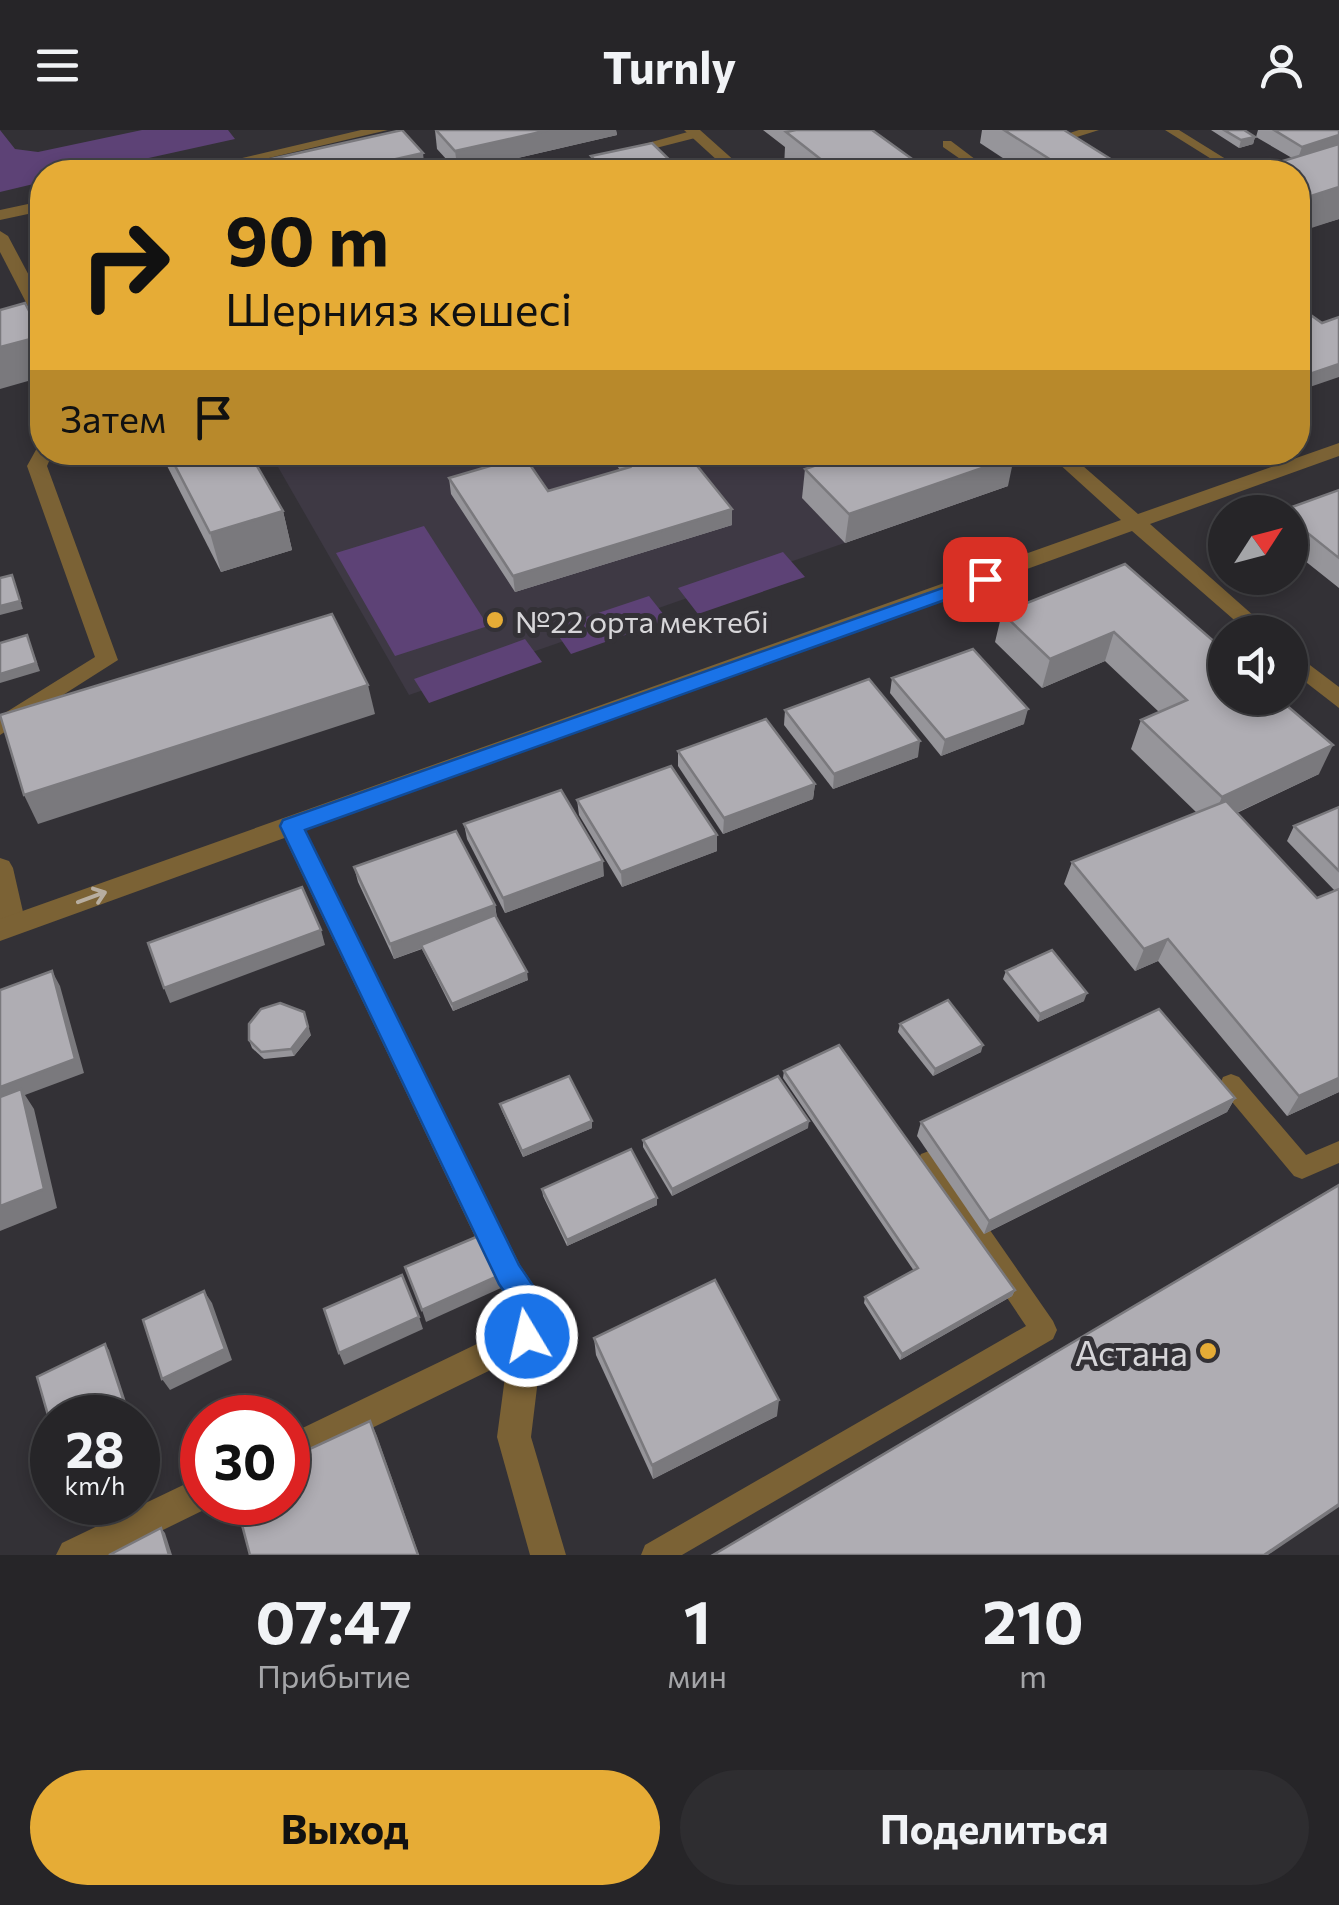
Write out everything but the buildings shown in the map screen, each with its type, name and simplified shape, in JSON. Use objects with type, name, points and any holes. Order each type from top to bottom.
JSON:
[{"type":"street","points":[[693,132],[725,160]]},
{"type":"street","points":[[253,160],[388,134]]},
{"type":"street","points":[[0,215],[30,209]]},
{"type":"street","points":[[0,236],[30,300]]},
{"type":"street","points":[[1310,460],[1339,449]]},
{"type":"street","points":[[0,727],[107,660],[37,465]]},
{"type":"street","points":[[1070,465],[1241,615]]},
{"type":"street","points":[[0,868],[6,928],[1296,465]]},
{"type":"street","points":[[1308,673],[1339,700]]},
{"type":"street","points":[[291,826],[509,1275],[532,1305],[514,1438],[548,1555]]},
{"type":"street","points":[[310,1441],[527,1336]]},
{"type":"street","points":[[74,1555],[180,1504]]},
{"type":"lane","points":[[1079,160],[1051,142],[1093,130]]},
{"type":"lane","points":[[1171,130],[1221,160]]},
{"type":"lane","points":[[597,160],[693,132]]},
{"type":"lane","points":[[947,144],[969,160]]},
{"type":"lane","points":[[1230,1084],[1302,1168],[1339,1152]]},
{"type":"lane","points":[[655,1555],[1044,1330],[929,1162]]},
{"type":"shaded area","points":[[0,130],[15,149],[38,152],[142,130],[228,130],[235,139],[140,160],[30,160],[30,185],[0,192]]},
{"type":"shaded area","name":"№22 орта мектебі","points":[[277,465],[985,465],[1008,486],[409,695]]},
{"type":"shaded area","points":[[424,526],[488,626],[395,656],[336,553]]},
{"type":"shaded area","points":[[783,552],[805,577],[698,614],[678,588]]},
{"type":"shaded area","points":[[649,596],[668,620],[571,654],[553,628]]},
{"type":"shaded area","points":[[525,639],[542,662],[429,703],[414,679]]},
{"type":"place","name":"№22 орта мектебі","points":[[495,620]]},
{"type":"place","name":"Астана","points":[[1208,1351]]},
{"type":"route","points":[[527,1336],[532,1305],[509,1275],[291,826],[985,579]]}]
